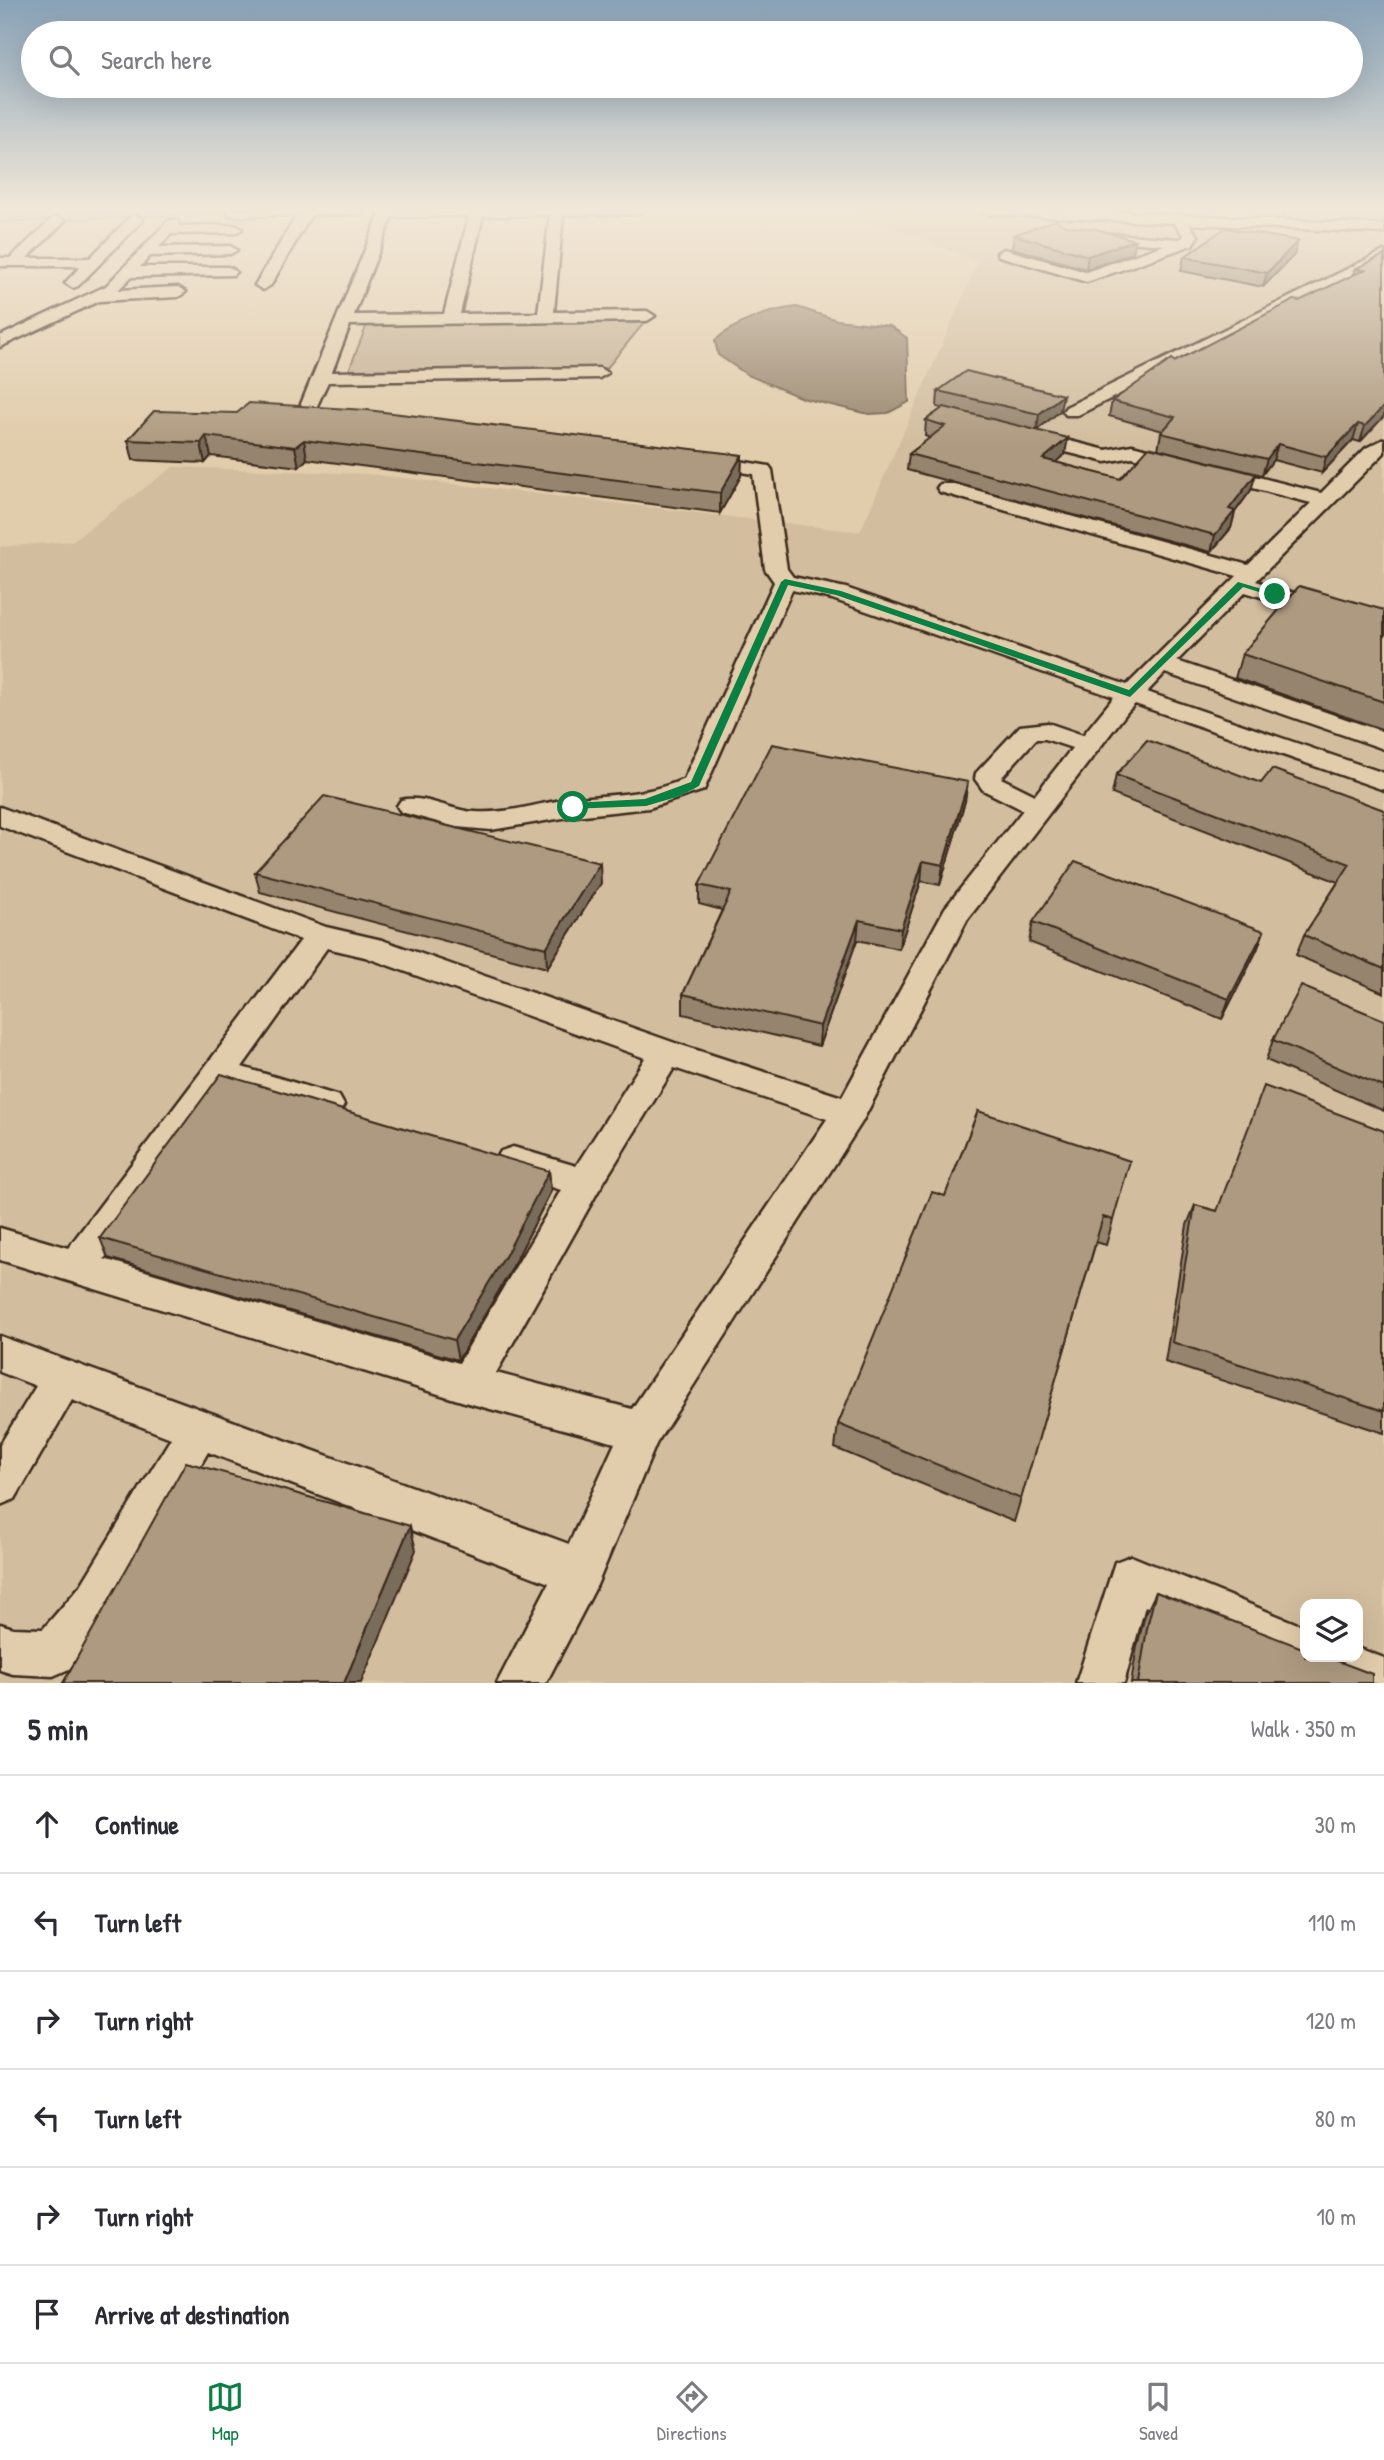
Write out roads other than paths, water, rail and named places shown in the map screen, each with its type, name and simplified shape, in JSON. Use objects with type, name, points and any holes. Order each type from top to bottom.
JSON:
[{"type":"street","points":[[0,342],[111,289]]},
{"type":"street","points":[[293,417],[314,411],[321,377],[356,289]]},
{"type":"street","points":[[451,318],[458,289]]},
{"type":"street","points":[[546,317],[549,289]]},
{"type":"street","points":[[1072,411],[1317,289]]},
{"type":"street","points":[[89,298],[178,292]]},
{"type":"street","points":[[344,320],[647,316]]},
{"type":"street","points":[[321,377],[600,373]]},
{"type":"street","points":[[1014,433],[1106,456],[1132,451],[1324,500]]},
{"type":"street","points":[[521,1683],[581,1569],[641,1431],[849,1113],[954,915],[1125,700],[1324,500],[1373,452],[1384,445]]},
{"type":"street","points":[[678,458],[762,470],[776,569],[785,582],[1125,700],[1384,782]]},
{"type":"street","points":[[947,488],[1246,578],[1289,598],[1384,628]]},
{"type":"street","points":[[1289,598],[1308,578]]},
{"type":"street","points":[[411,806],[465,821],[517,819],[573,807],[646,803],[695,784],[785,582]]},
{"type":"street","points":[[1161,664],[1384,741]]},
{"type":"street","points":[[1125,700],[1384,803]]},
{"type":"street","points":[[1039,807],[992,784],[988,779],[989,773],[1029,731],[1048,731],[1088,744]]},
{"type":"street","points":[[0,816],[320,936],[371,948],[666,1053],[849,1113]]},
{"type":"street","points":[[77,1266],[320,936]]},
{"type":"street","points":[[468,1384],[584,1183],[666,1053]]},
{"type":"street","points":[[219,1073],[363,1116]]},
{"type":"street","points":[[480,1151],[584,1183]]},
{"type":"street","points":[[0,1244],[468,1384],[641,1431]]},
{"type":"street","points":[[0,1354],[556,1563],[581,1569]]},
{"type":"street","points":[[0,1484],[64,1378]]},
{"type":"street","points":[[0,1647],[13,1651],[54,1653],[97,1601],[199,1429]]},
{"type":"street","points":[[1100,1683],[1131,1578],[1300,1648]]},
{"type":"street","points":[[1334,1662],[1384,1682]]}]
